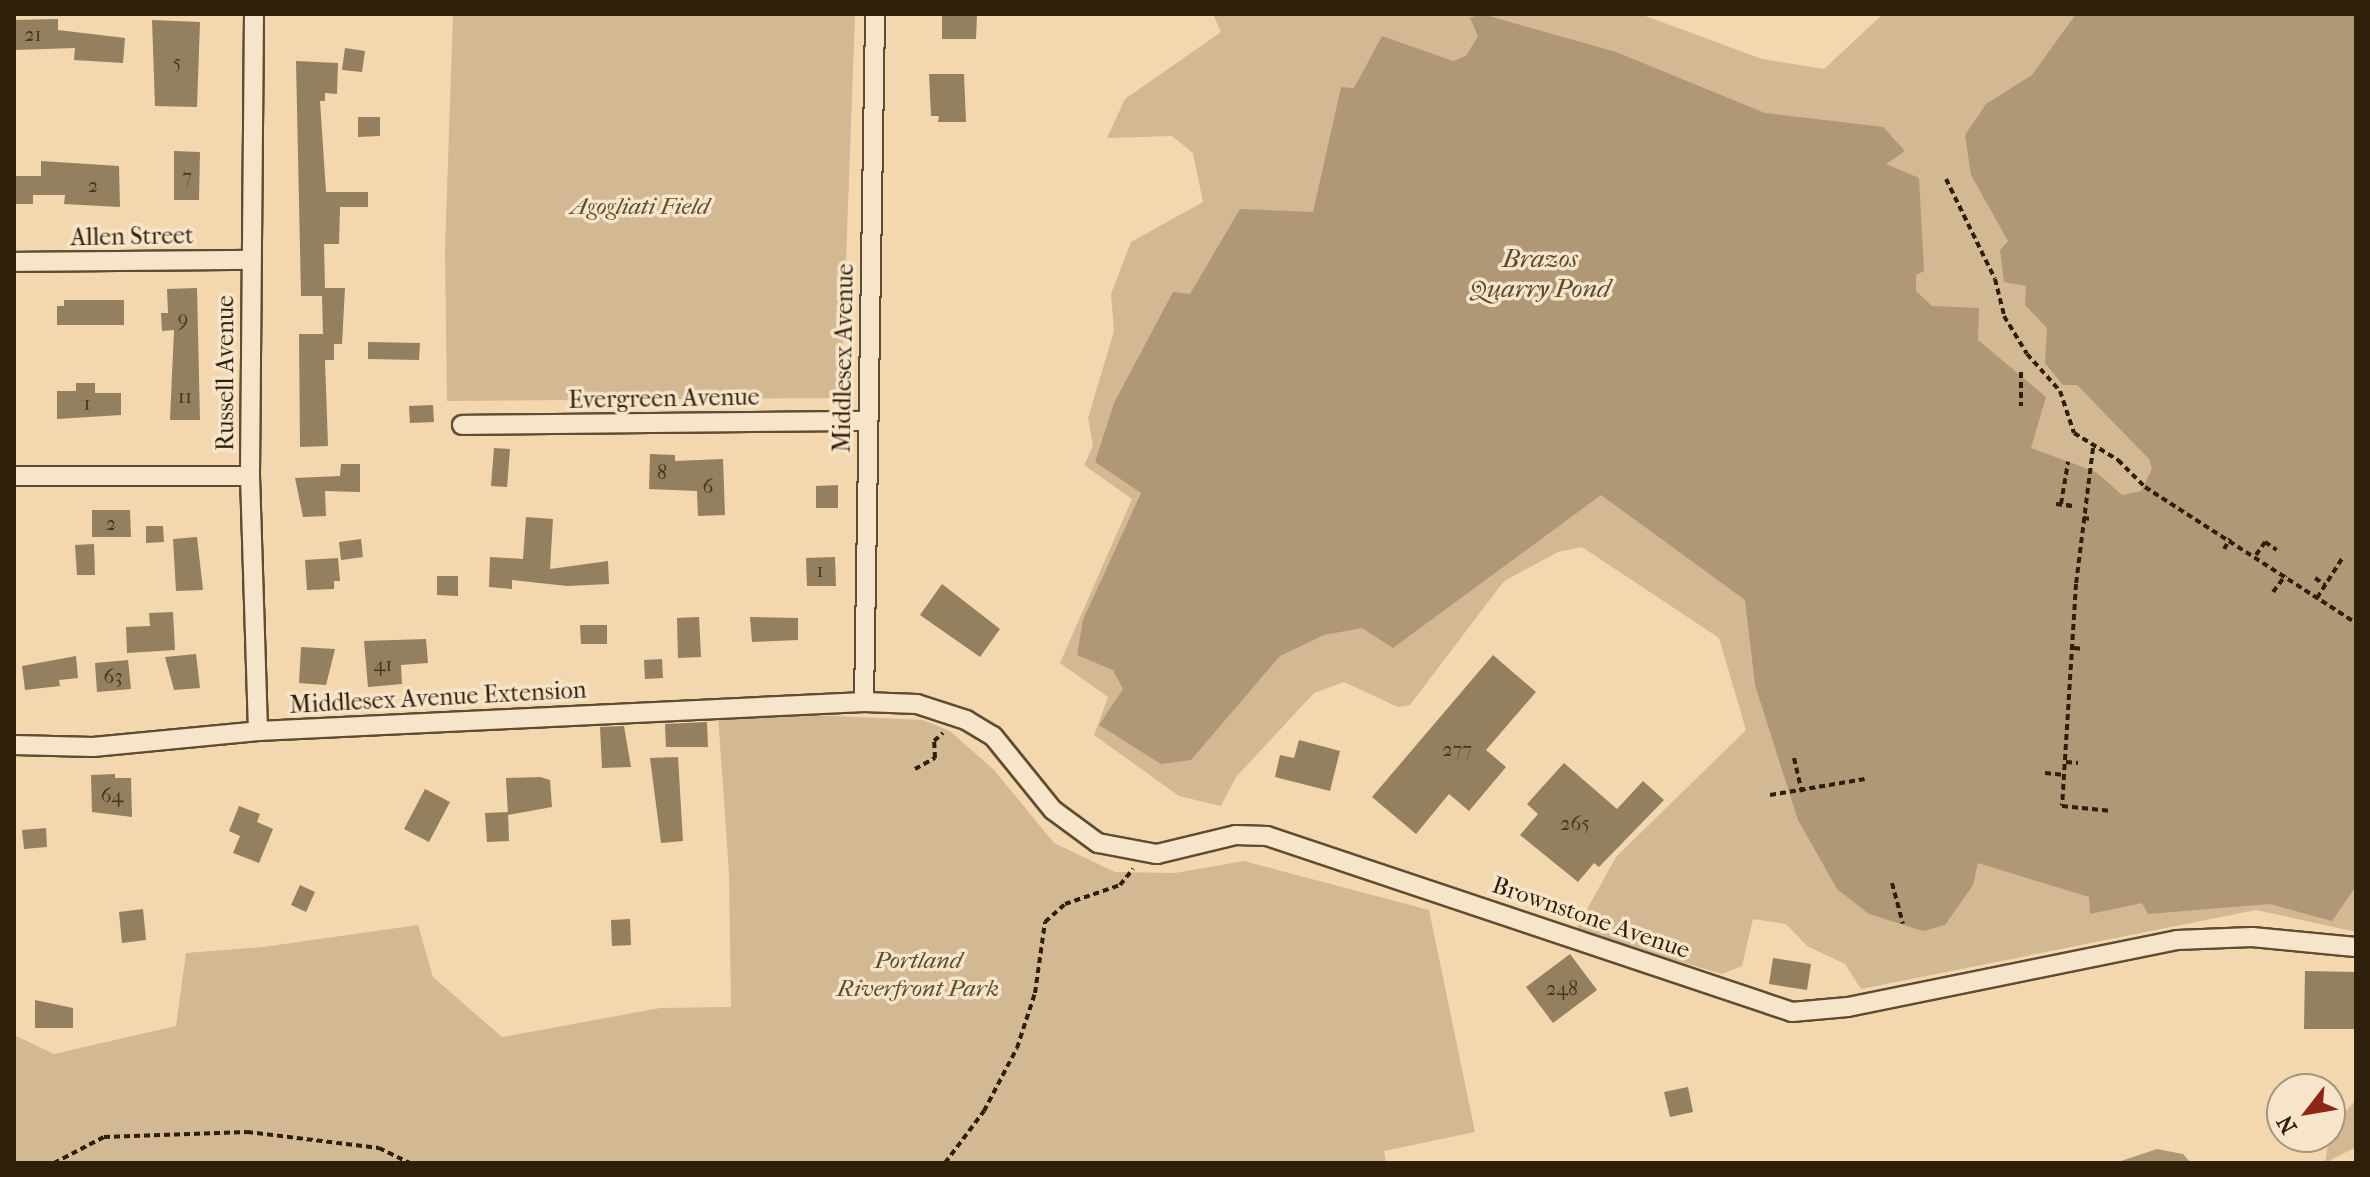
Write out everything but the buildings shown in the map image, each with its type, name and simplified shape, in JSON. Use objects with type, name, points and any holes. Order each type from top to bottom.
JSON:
[{"type":"street","name":"Russell Avenue","points":[[254,14],[250,476],[258,731]]},
{"type":"street","name":"Middlesex Avenue","points":[[864,702],[866,421],[875,14]]},
{"type":"street","name":"Allen Street","points":[[14,262],[250,260]]},
{"type":"street","name":"Evergreen Avenue","points":[[462,425],[866,421]]},
{"type":"street","points":[[14,476],[250,476]]},
{"type":"street","name":"Middlesex Avenue Extension","points":[[14,745],[93,747],[258,731],[864,702]]},
{"type":"street","name":"Brownstone Avenue","points":[[864,702],[917,704],[980,728],[1004,746],[1063,819],[1098,843],[1157,854],[1236,835],[1267,836],[1792,1012],[1848,1007],[2177,940],[2252,937],[2356,947]]},
{"type":"path","points":[[1946,179],[1995,279],[2018,341],[2060,391],[2074,433],[2356,623]]},
{"type":"path","points":[[2021,372],[2021,406]]},
{"type":"path","points":[[2093,448],[2083,518],[2062,806],[2112,811]]},
{"type":"path","points":[[2056,504],[2072,506],[2061,504],[2068,462]]},
{"type":"path","points":[[2083,518],[2092,519]]},
{"type":"path","points":[[2224,549],[2230,539]]},
{"type":"path","points":[[2256,555],[2265,542],[2277,550]]},
{"type":"path","points":[[2317,598],[2343,557]]},
{"type":"path","points":[[2273,592],[2286,575]]},
{"type":"path","points":[[2315,578],[2325,585]]},
{"type":"path","points":[[2074,648],[2084,649]]},
{"type":"path","points":[[915,769],[935,758],[934,741],[945,732]]},
{"type":"path","points":[[1794,758],[1802,792]]},
{"type":"path","points":[[2066,762],[2078,763]]},
{"type":"path","points":[[2045,773],[2065,775]]},
{"type":"path","points":[[1770,795],[1865,779]]},
{"type":"path","points":[[945,1163],[984,1111],[1017,1048],[1035,993],[1045,922],[1065,904],[1120,885],[1133,869]]},
{"type":"path","points":[[1892,883],[1903,924]]},
{"type":"path","points":[[54,1163],[104,1137],[247,1132],[379,1148],[410,1163]]},
{"type":"green space","name":"Agogliati Field","points":[[453,14],[855,14],[841,398],[447,401],[445,250]]},
{"type":"green space","name":"Brazos Quarry Pond","points":[[1213,14],[1640,14],[1762,59],[1824,69],[1883,14],[2356,14],[2356,932],[2256,910],[1861,989],[1845,964],[1807,946],[1786,924],[1753,919],[1742,966],[1722,974],[1575,931],[1616,857],[1746,730],[1719,638],[1582,547],[1558,552],[1504,581],[1410,705],[1398,707],[1344,682],[1314,693],[1236,777],[1221,806],[1179,796],[1094,735],[1108,697],[1060,663],[1132,499],[1084,465],[1093,446],[1088,418],[1114,331],[1111,294],[1131,242],[1203,202],[1193,153],[1172,136],[1107,138],[1125,99],[1221,32]]},
{"type":"green space","name":"Portland Riverfront Park","points":[[767,713],[923,720],[950,731],[994,770],[1054,843],[1115,872],[1175,873],[1244,861],[1429,910],[1475,1132],[1384,1151],[1386,1163],[14,1163],[14,1035],[54,1054],[176,1026],[186,953],[263,947],[418,925],[433,977],[502,1037],[660,1008],[731,1007],[729,873],[718,715]]},
{"type":"green space","points":[[2356,1100],[2356,1147],[2346,1152],[2346,1111]]},
{"type":"green space","points":[[2327,1153],[2344,1153],[2325,1163]]},
{"type":"water","name":"Brazos Quarry Pond","points":[[1482,14],[1616,52],[1765,113],[1883,127],[1905,151],[1886,164],[1919,178],[1924,271],[1916,275],[1916,291],[1932,306],[1979,308],[1978,340],[2046,397],[2031,448],[2096,472],[2122,495],[2141,491],[2152,469],[2149,459],[2077,385],[2063,385],[2045,363],[2047,328],[2025,305],[2026,286],[2004,282],[2000,250],[2008,241],[1971,175],[1965,135],[1986,104],[2032,75],[2076,14],[2356,14],[2356,886],[2332,921],[2270,904],[2148,914],[2142,903],[2090,914],[2089,897],[1978,863],[1973,885],[1945,925],[1923,931],[1869,914],[1837,889],[1798,820],[1755,685],[1745,600],[1601,495],[1393,648],[1362,628],[1324,635],[1280,656],[1191,760],[1161,764],[1099,725],[1123,689],[1113,670],[1077,655],[1083,620],[1141,493],[1095,462],[1114,403],[1173,292],[1190,294],[1240,209],[1313,212],[1341,87],[1354,88],[1382,36],[1453,61],[1466,56],[1478,36],[1470,18]]},
{"type":"water","points":[[2157,1149],[2183,1154],[2191,1163],[2115,1163]]}]
